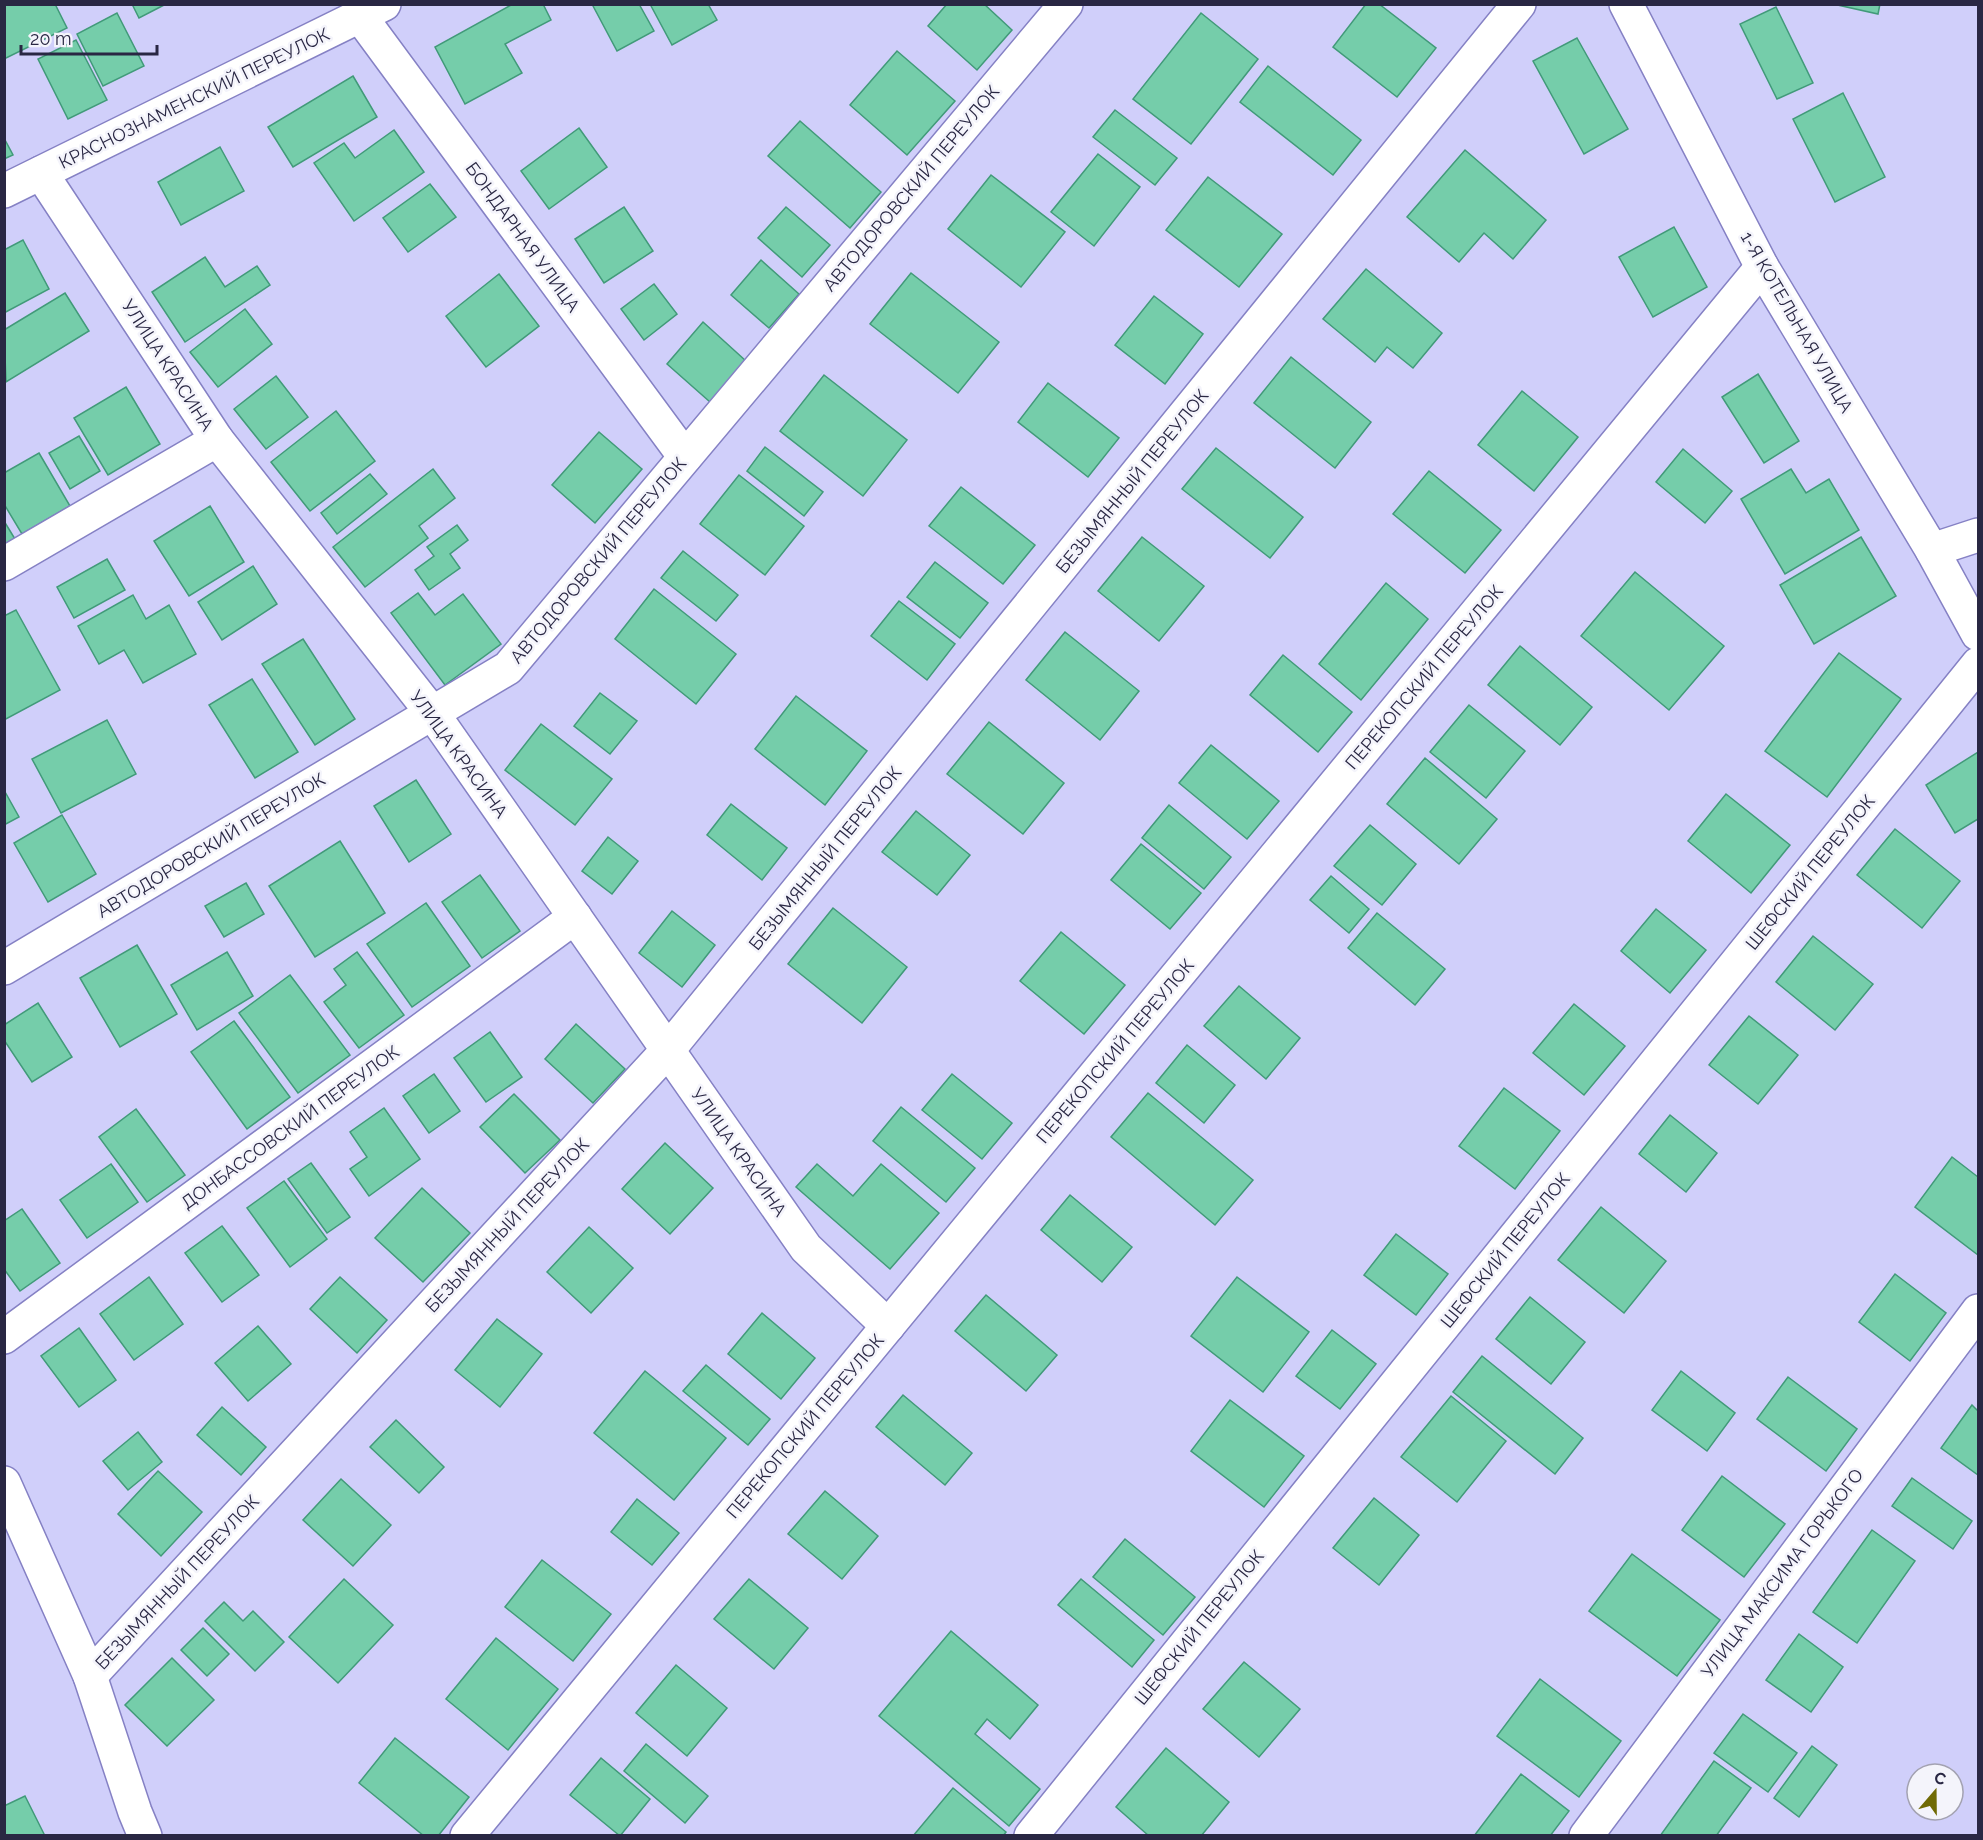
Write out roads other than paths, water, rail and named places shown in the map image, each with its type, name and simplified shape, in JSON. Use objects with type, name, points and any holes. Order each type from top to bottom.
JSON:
[{"type":"street","name":"АВТОДОРОВСКИЙ ПЕРЕУЛОК","points":[[4,968],[508,668],[1066,4]]},
{"type":"street","name":"БЕЗЫМЯННЫЙ ПЕРЕУЛОК","points":[[90,1676],[668,1050],[1520,4]]},
{"type":"street","name":"1-Я КОТЕЛЬНАЯ УЛИЦА","points":[[1626,4],[1762,267],[1932,550],[1978,634]]},
{"type":"street","name":"БОНДАРНАЯ УЛИЦА","points":[[372,10],[685,457]]},
{"type":"street","name":"КРАСНОЗНАМЕНСКИЙ ПЕРЕУЛОК","points":[[4,191],[372,10]]},
{"type":"street","name":"УЛИЦА КРАСИНА","points":[[41,173],[217,440],[433,714],[806,1248],[888,1326]]},
{"type":"street","name":"ПЕРЕКОПСКИЙ ПЕРЕУЛОК","points":[[467,1836],[1762,267]]},
{"type":"street","points":[[4,564],[217,440]]},
{"type":"street","points":[[1932,550],[1978,535]]},
{"type":"street","name":"ШЕФСКИЙ ПЕРЕУЛОК","points":[[1030,1836],[1978,664]]},
{"type":"street","name":"ДОНБАССОВСКИЙ ПЕРЕУЛОК","points":[[4,1337],[575,917]]},
{"type":"street","name":"УЛИЦА МАКСИМА ГОРЬКОГО","points":[[1586,1836],[1978,1311]]},
{"type":"street","points":[[4,1483],[90,1676],[145,1836]]}]
